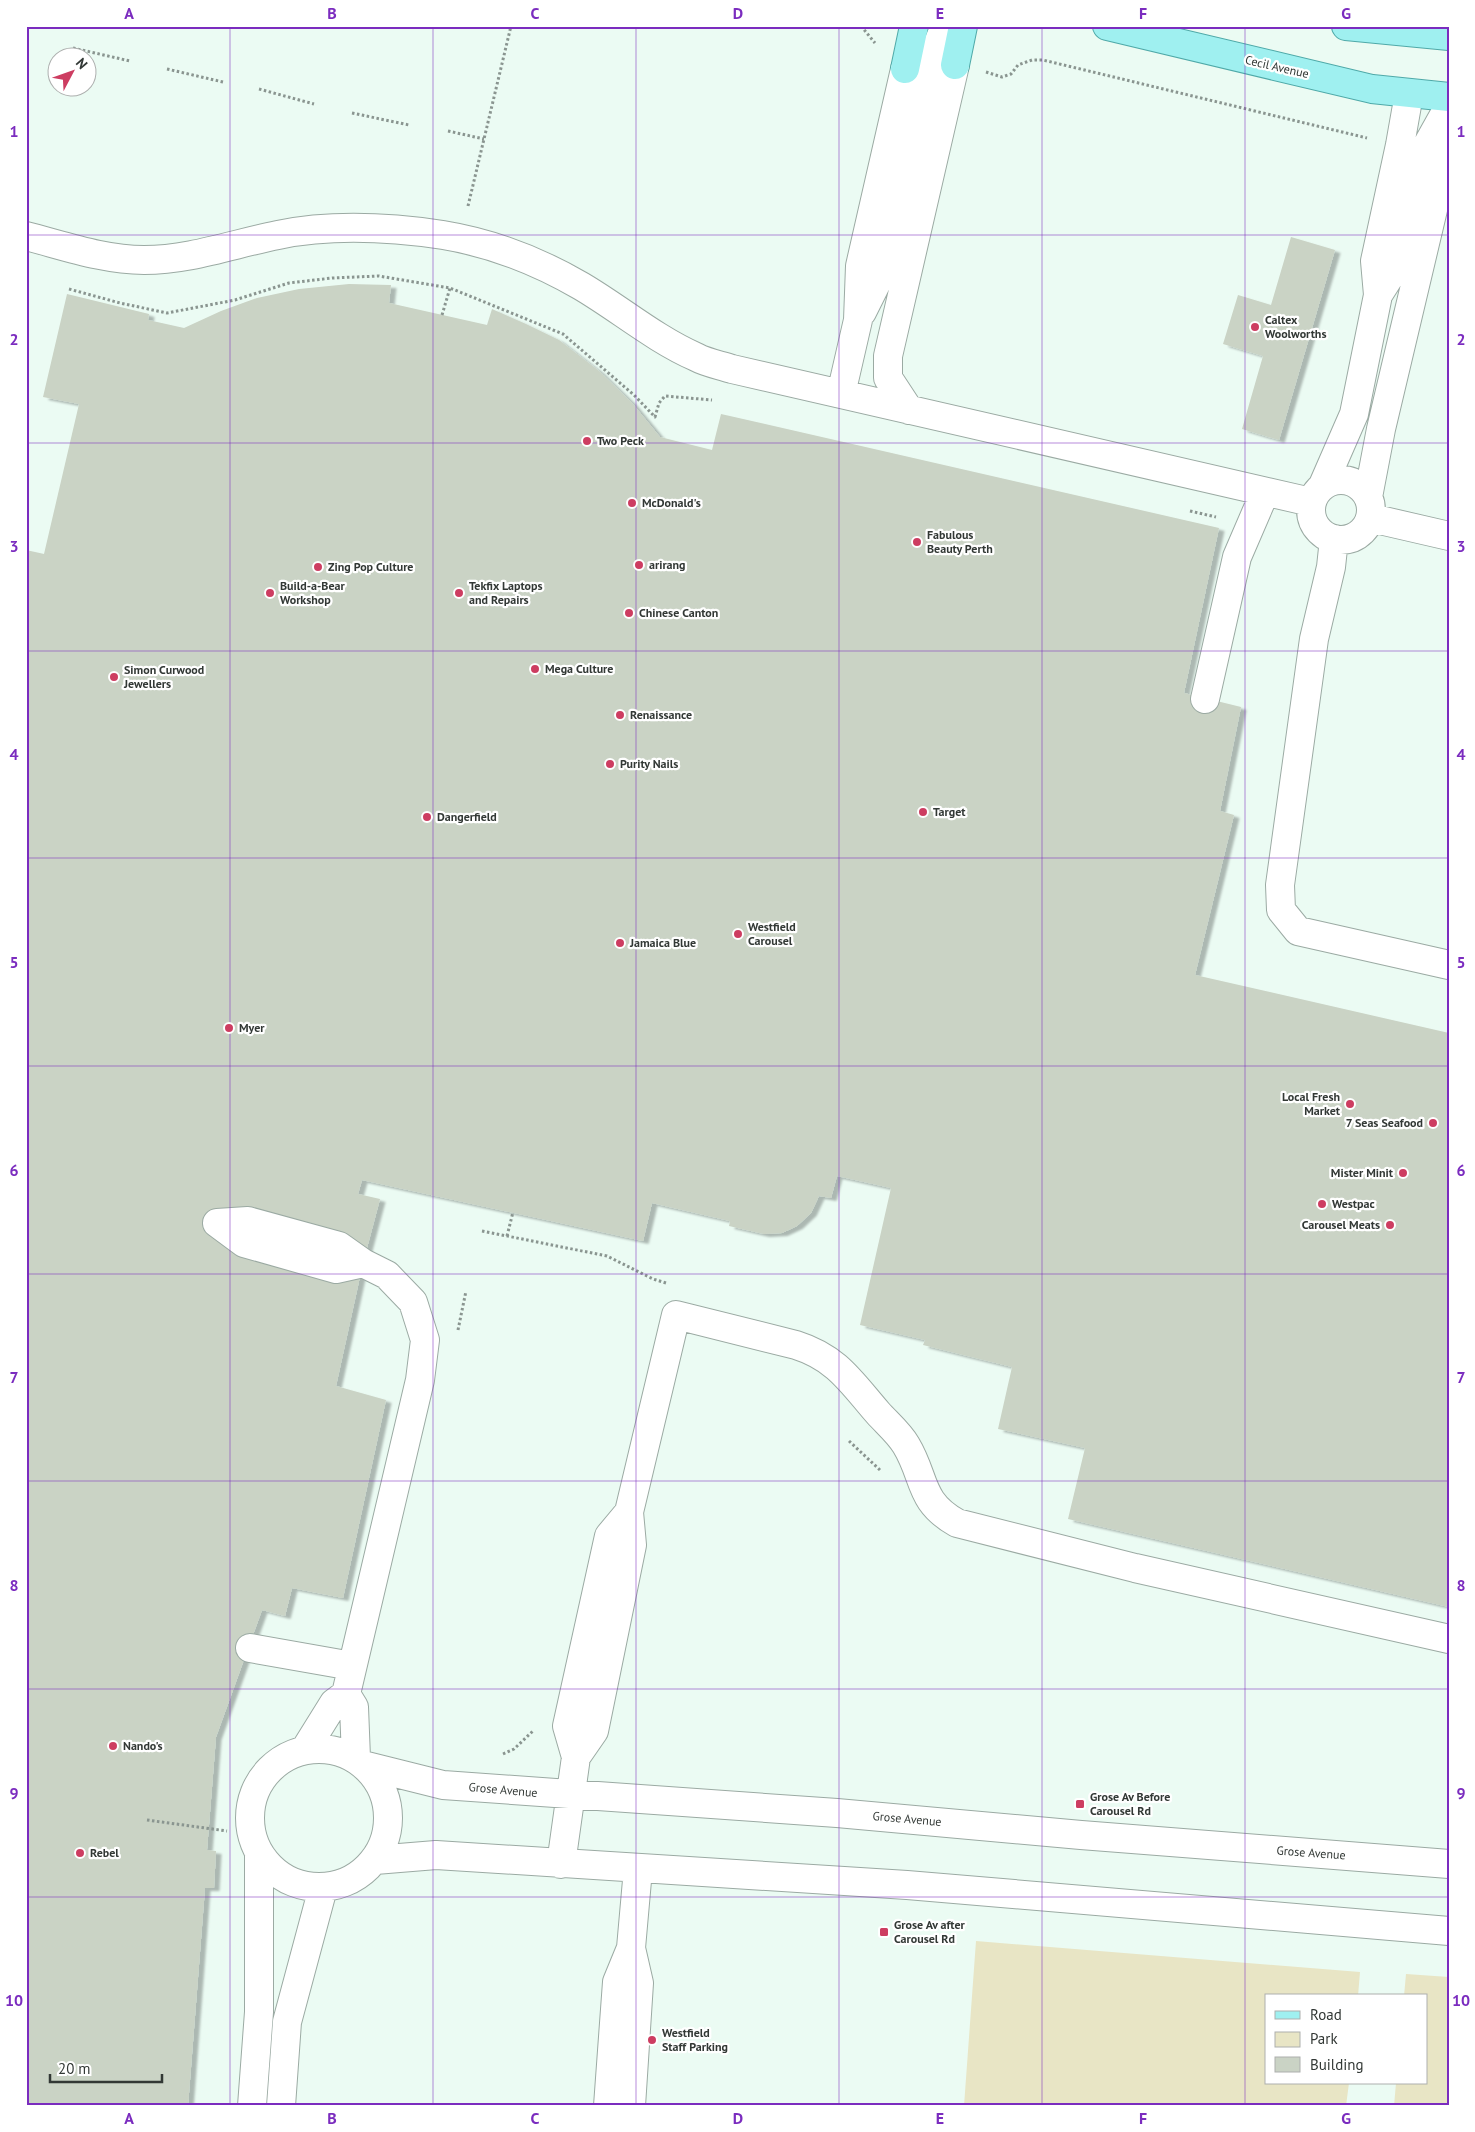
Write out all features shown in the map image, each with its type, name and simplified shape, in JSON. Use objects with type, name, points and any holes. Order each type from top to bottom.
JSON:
[{"type":"main road","points":[[905,69],[914,26]]},
{"type":"main road","points":[[956,65],[963,26]]},
{"type":"main road","name":"Cecil Avenue","points":[[1107,26],[1372,89],[1449,97]]},
{"type":"main road","points":[[1346,26],[1449,36]]},
{"type":"street","points":[[858,320],[883,270],[931,60],[946,26]]},
{"type":"street","points":[[909,410],[888,378],[888,356],[956,65]]},
{"type":"street","points":[[841,394],[858,320],[860,266],[905,69]]},
{"type":"street","points":[[1409,94],[1375,261],[1378,295],[1354,414],[1317,494],[1311,513],[1314,523],[1320,532],[1334,539],[1349,539],[1359,535],[1366,528],[1381,429],[1449,142]]},
{"type":"street","points":[[1378,295],[1397,266],[1424,149],[1449,106]]},
{"type":"street","points":[[26,236],[104,256],[144,260],[220,250],[278,235],[316,229],[407,230],[462,238],[502,250],[544,266],[582,286],[671,345],[698,358],[732,369],[1265,492],[1317,494],[1338,480],[1354,482],[1362,488],[1370,508],[1449,536]]},
{"type":"street","points":[[1205,698],[1237,557],[1265,492]]},
{"type":"street","points":[[1334,539],[1331,567],[1314,639],[1280,885],[1281,910],[1298,931],[1449,965]]},
{"type":"street","points":[[306,1748],[334,1703],[346,1694],[420,1380],[424,1340],[413,1302],[388,1274],[363,1263]]},
{"type":"street","points":[[561,1864],[576,1757],[567,1726],[609,1536],[629,1512],[676,1315],[811,1350],[830,1360],[846,1375],[906,1444],[930,1501],[946,1517],[957,1523],[1135,1568],[1449,1639]]},
{"type":"street","points":[[250,1648],[352,1666]]},
{"type":"street","points":[[346,1694],[354,1707],[361,1762]]},
{"type":"street","points":[[306,1748],[332,1748],[361,1762],[382,1787],[389,1812],[387,1838],[375,1860],[361,1874],[343,1884],[323,1888],[298,1884],[276,1872],[260,1853],[250,1828],[251,1802],[262,1777],[281,1759],[306,1748]]},
{"type":"street","name":"Grose Avenue","points":[[361,1762],[443,1784],[570,1795],[836,1813],[1081,1836],[1449,1864]]},
{"type":"street","points":[[252,2106],[259,2012],[260,1853]]},
{"type":"street","points":[[375,1860],[436,1855],[907,1885],[1449,1931]]},
{"type":"street","points":[[608,2106],[617,1982],[631,1948],[638,1868]]},
{"type":"street","points":[[281,2106],[287,2022],[323,1888]]},
{"type":"street","points":[[631,1948],[639,1983],[631,2106]]},
{"type":"path","points":[[468,206],[511,26]]},
{"type":"path","points":[[861,26],[878,48]]},
{"type":"path","points":[[98,54],[130,61]]},
{"type":"path","points":[[989,73],[1002,77],[1010,74],[1018,65],[1032,60],[1043,60],[1374,139]]},
{"type":"path","points":[[167,69],[223,82]]},
{"type":"path","points":[[259,89],[314,104]]},
{"type":"path","points":[[352,112],[408,125]]},
{"type":"path","points":[[448,131],[484,139]]},
{"type":"path","points":[[69,289],[167,313],[235,300],[289,282],[379,276],[450,288],[442,315]]},
{"type":"path","points":[[507,1236],[513,1212]]},
{"type":"path","points":[[482,1231],[607,1256],[653,1279],[672,1284]]},
{"type":"path","points":[[456,1339],[466,1292]]},
{"type":"path","points":[[849,1441],[882,1472]]},
{"type":"path","points":[[500,1755],[514,1749],[538,1727]]},
{"type":"path","points":[[147,1820],[227,1832]]},
{"type":"green space","points":[[976,1941],[1360,1972],[1358,1994],[1265,1994],[1265,2084],[1349,2084],[1346,2106],[964,2106]]},
{"type":"green space","points":[[1406,1974],[1449,1977],[1449,2106],[1394,2106],[1396,2084],[1428,2084],[1428,1994],[1404,1994]]},
{"type":"building","points":[[1291,237],[1335,250],[1279,440],[1242,429],[1263,356],[1223,344],[1238,295],[1271,305]]},
{"type":"building","points":[[349,284],[391,285],[389,303],[487,325],[492,309],[559,340],[599,371],[632,403],[660,437],[712,450],[721,414],[1219,528],[1184,693],[1241,707],[1220,811],[1234,815],[1195,975],[1449,1033],[1449,1607],[1068,1519],[1085,1448],[998,1429],[1012,1367],[923,1345],[925,1340],[860,1325],[891,1188],[837,1176],[831,1198],[819,1196],[811,1213],[797,1226],[782,1233],[764,1234],[729,1226],[730,1221],[652,1203],[643,1241],[362,1180],[358,1194],[380,1199],[363,1263],[336,1386],[386,1400],[343,1598],[292,1588],[285,1616],[262,1610],[216,1737],[207,1850],[216,1851],[214,1888],[205,1888],[188,2106],[26,2106],[26,550],[44,554],[79,404],[43,397],[67,294],[149,314],[148,320],[184,328],[221,311],[257,298],[299,289]]},
{"type":"place","name":"Caltex Woolworths","points":[[1255,327]]},
{"type":"place","name":"Two Peck","points":[[587,441]]},
{"type":"place","name":"McDonald's","points":[[632,503]]},
{"type":"place","name":"Fabulous Beauty Perth","points":[[917,542]]},
{"type":"place","name":"arirang","points":[[639,565]]},
{"type":"place","name":"Zing Pop Culture","points":[[318,567]]},
{"type":"place","name":"Build-a-Bear Workshop","points":[[270,593]]},
{"type":"place","name":"Tekfix Laptops and Repairs","points":[[459,593]]},
{"type":"place","name":"Chinese Canton","points":[[629,613]]},
{"type":"place","name":"Mega Culture","points":[[535,669]]},
{"type":"place","name":"Simon Curwood Jewellers","points":[[114,677]]},
{"type":"place","name":"Renaissance","points":[[620,715]]},
{"type":"place","name":"Purity Nails","points":[[610,764]]},
{"type":"place","name":"Target","points":[[923,812]]},
{"type":"place","name":"Dangerfield","points":[[427,817]]},
{"type":"place","name":"Westfield Carousel","points":[[738,934]]},
{"type":"place","name":"Jamaica Blue","points":[[620,943]]},
{"type":"place","name":"Myer","points":[[229,1028]]},
{"type":"place","name":"Local Fresh Market","points":[[1350,1104]]},
{"type":"place","name":"7 Seas Seafood","points":[[1433,1123]]},
{"type":"place","name":"Mister Minit","points":[[1403,1173]]},
{"type":"place","name":"Westpac","points":[[1322,1204]]},
{"type":"place","name":"Carousel Meats","points":[[1390,1225]]},
{"type":"place","name":"Nando's","points":[[113,1746]]},
{"type":"place","name":"Grose Av Before Carousel Rd","points":[[1080,1804]]},
{"type":"place","name":"Rebel","points":[[80,1853]]},
{"type":"place","name":"Grose Av after Carousel Rd","points":[[884,1932]]},
{"type":"place","name":"Westfield Staff Parking","points":[[652,2040]]}]
